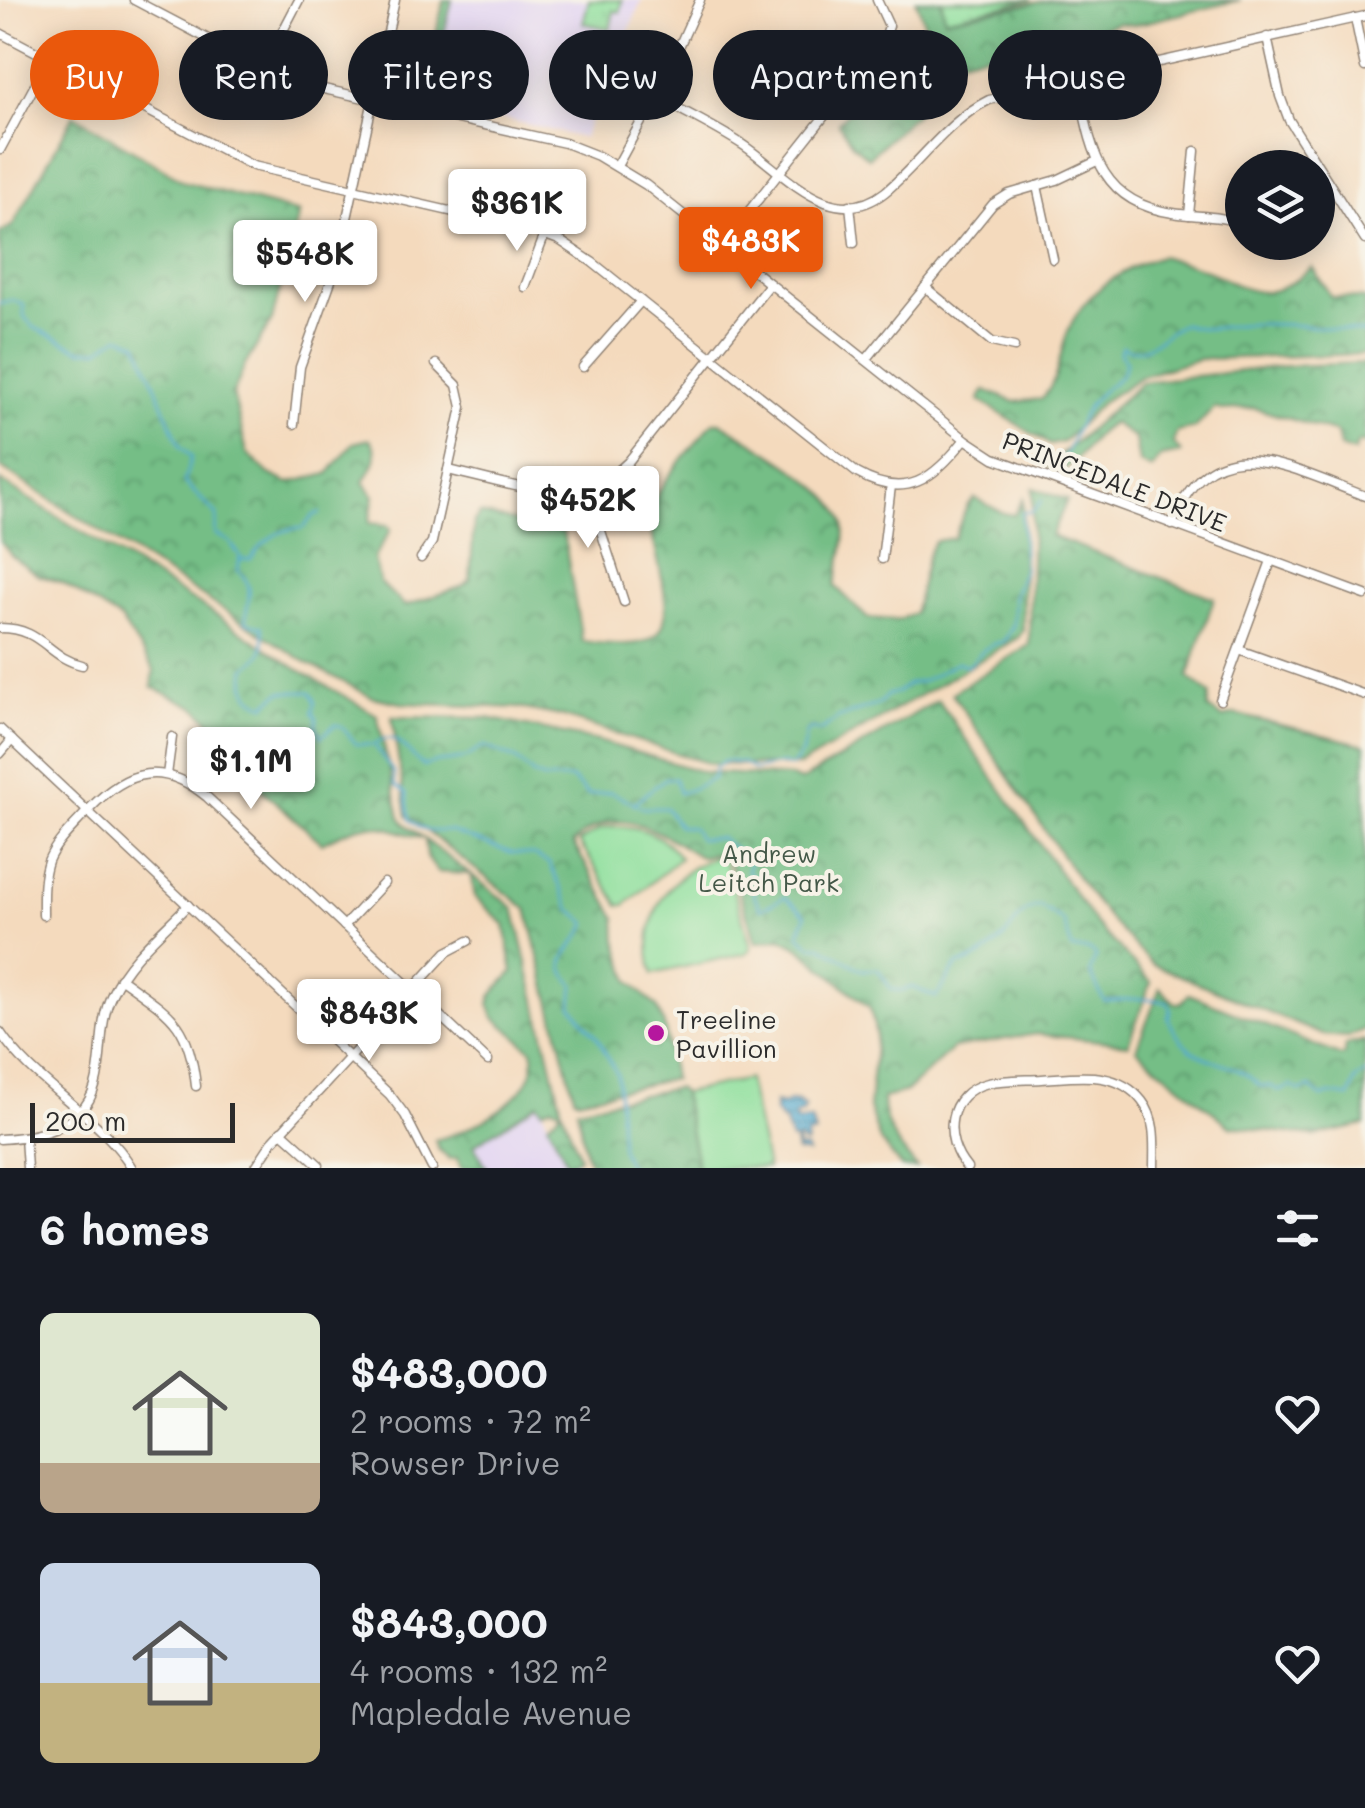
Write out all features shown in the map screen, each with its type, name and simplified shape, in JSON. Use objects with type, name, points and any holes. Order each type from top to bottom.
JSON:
[{"type":"street","name":"PRINCEDALE DRIVE","points":[[134,0],[190,30]]},
{"type":"street","points":[[283,30],[299,0]]},
{"type":"street","points":[[388,30],[395,0]]},
{"type":"street","points":[[686,30],[700,0]]},
{"type":"street","points":[[877,0],[888,22],[886,30]]},
{"type":"street","points":[[1162,61],[1360,17],[1365,66]]},
{"type":"street","points":[[0,33],[30,49]]},
{"type":"street","points":[[1267,37],[1288,120],[1365,240]]},
{"type":"street","points":[[0,150],[30,92]]},
{"type":"street","points":[[693,117],[739,142],[817,200],[850,205],[884,192],[978,105],[988,102]]},
{"type":"street","points":[[159,118],[234,158],[272,172],[544,234],[572,248],[857,473],[891,486],[906,485],[942,468],[965,440]]},
{"type":"street","points":[[294,424],[300,367],[328,295],[368,120]]},
{"type":"street","name":"PRINCEDALE DRIVE","points":[[461,120],[564,143],[617,166],[965,440],[1006,465],[1365,594]]},
{"type":"street","points":[[617,166],[642,120]]},
{"type":"street","points":[[722,245],[822,120]]},
{"type":"street","points":[[1086,120],[1096,162],[1118,190],[1135,202],[1163,212],[1225,221]]},
{"type":"street","points":[[1189,215],[1195,151]]},
{"type":"street","points":[[866,360],[992,204],[1008,194],[1096,162]]},
{"type":"street","points":[[1036,186],[1053,259]]},
{"type":"street","points":[[850,205],[854,243]]},
{"type":"street","points":[[526,287],[544,234]]},
{"type":"street","points":[[448,470],[552,492],[587,488],[610,478],[628,462],[770,284]]},
{"type":"street","points":[[924,288],[992,342],[1014,348]]},
{"type":"street","points":[[583,367],[642,301]]},
{"type":"street","points":[[421,558],[432,542],[461,414],[462,396],[452,378],[436,364]]},
{"type":"street","points":[[1172,525],[1183,497],[1196,480],[1214,467],[1240,459],[1271,462],[1365,496]]},
{"type":"street","points":[[882,559],[891,486]]},
{"type":"street","points":[[587,488],[624,602]]},
{"type":"street","points":[[1220,700],[1272,561]]},
{"type":"street","points":[[0,628],[32,633],[64,659],[82,665]]},
{"type":"street","points":[[1239,650],[1365,695]]},
{"type":"street","points":[[0,729],[401,1108],[432,1168]]},
{"type":"street","points":[[167,775],[172,737]]},
{"type":"street","points":[[0,754],[12,740]]},
{"type":"street","points":[[43,916],[44,881],[51,855],[106,791],[145,774],[183,780],[202,792],[488,1061]]},
{"type":"street","points":[[344,926],[384,882]]},
{"type":"street","points":[[0,1138],[25,1138],[61,1126],[79,1112],[95,1086],[104,1017],[120,978],[188,905]]},
{"type":"street","points":[[255,1168],[282,1131],[447,952],[468,941]]},
{"type":"street","points":[[120,978],[168,1013],[179,1026],[192,1053],[196,1086]]},
{"type":"street","points":[[0,1032],[23,1060],[117,1148],[132,1168]]},
{"type":"street","points":[[967,1168],[954,1148],[950,1128],[955,1108],[968,1092],[991,1082],[1091,1076],[1118,1082],[1144,1105],[1154,1132],[1154,1168]]},
{"type":"street","points":[[282,1131],[319,1165]]},
{"type":"street","points":[[25,1138],[27,1168]]},
{"type":"shaded area","points":[[444,0],[642,0],[629,30],[549,30],[549,120],[591,120],[583,138],[510,120],[529,120],[529,30],[437,30]]},
{"type":"shaded area","points":[[538,1102],[568,1163],[576,1160],[579,1168],[487,1168],[473,1146]]},
{"type":"green space","points":[[444,0],[452,0],[445,30],[437,30]]},
{"type":"green space","points":[[589,0],[622,0],[620,12],[614,11],[610,29],[583,23]]},
{"type":"green space","points":[[916,0],[941,0],[945,19],[1051,0],[1240,0],[1134,25],[1119,23],[1094,30],[988,30],[988,54],[968,57],[968,30],[927,30]]},
{"type":"green space","points":[[942,0],[1032,0],[944,19]]},
{"type":"green space","points":[[71,120],[82,120],[185,182],[299,213],[272,320],[233,394],[247,453],[269,474],[288,483],[328,474],[353,443],[370,439],[376,456],[364,482],[374,496],[369,523],[391,529],[374,558],[380,583],[405,606],[461,587],[470,580],[474,522],[480,514],[563,532],[582,641],[613,644],[652,638],[661,628],[665,597],[649,524],[652,506],[686,455],[713,422],[720,422],[792,467],[839,510],[844,539],[835,586],[867,618],[897,620],[914,613],[933,545],[954,538],[967,506],[975,498],[1014,515],[1023,499],[1023,630],[1018,638],[799,766],[710,764],[561,716],[520,708],[401,703],[372,697],[304,661],[0,467],[0,233],[13,225]]},
{"type":"green space","points":[[909,120],[868,158],[852,144],[838,123]]},
{"type":"green space","points":[[1160,256],[1260,292],[1283,287],[1312,267],[1331,297],[1365,299],[1365,354],[1199,359],[1142,376],[1101,403],[1063,442],[1050,445],[979,400],[985,390],[1015,402],[1042,399],[1053,383],[1067,334],[1083,306],[1105,284]]},
{"type":"green space","points":[[1365,363],[1365,444],[1358,442],[1354,452],[1340,447],[1337,433],[1254,408],[1215,407],[1195,428],[1177,432],[1173,442],[1181,453],[1161,457],[1152,469],[1139,463],[1135,439],[1113,423],[1068,466],[1060,471],[1047,467],[1142,382],[1287,366]]},
{"type":"green space","points":[[0,481],[377,715],[400,817],[424,839],[373,826],[352,829],[322,843],[219,752],[211,723],[197,708],[152,687],[154,670],[121,620],[63,583],[38,575],[12,556],[0,541]]},
{"type":"green space","points":[[1033,488],[1067,500],[1051,536],[1214,598],[1188,677],[1210,694],[1208,709],[1223,718],[1234,714],[1365,745],[1365,1029],[1348,1037],[1323,1035],[1152,964],[1109,919],[1076,876],[952,693],[1029,645]]},
{"type":"green space","name":"Andrew Leitch Park","points":[[938,700],[1096,924],[1151,982],[1128,1044],[1036,1034],[953,1048],[906,1092],[883,1098],[889,1127],[917,1168],[902,1168],[880,1141],[869,1108],[876,1035],[870,1008],[798,947],[781,938],[756,942],[726,852],[700,857],[652,829],[621,821],[589,830],[573,843],[616,917],[617,940],[630,982],[657,1007],[665,1028],[673,1079],[578,1099],[574,1096],[527,909],[407,816],[392,717],[488,718],[598,741],[703,772],[791,777],[801,781]]},
{"type":"green space","points":[[613,826],[651,833],[680,858],[625,905],[619,905],[579,842]]},
{"type":"green space","points":[[425,839],[470,874],[438,872],[427,858]]},
{"type":"green space","points":[[723,855],[751,947],[747,953],[653,974],[650,935],[662,899],[687,872]]},
{"type":"green space","points":[[471,875],[514,908],[562,1110],[552,1106],[542,1110],[538,1103],[474,1145],[487,1168],[461,1168],[457,1158],[450,1159],[438,1149],[435,1140],[467,1129],[502,1108],[527,1081],[533,1066],[532,1050],[494,1017],[489,1004],[513,972],[505,925],[475,897]]},
{"type":"green space","points":[[1160,988],[1175,1003],[1181,1003],[1189,994],[1341,1056],[1346,1045],[1365,1040],[1365,1125],[1314,1136],[1230,1126],[1136,1049]]},
{"type":"green space","points":[[748,1079],[767,1168],[698,1168],[683,1093]]},
{"type":"green space","points":[[676,1088],[682,1093],[698,1168],[593,1168],[586,1155],[577,1108]]},
{"type":"green space","points":[[562,1110],[580,1157],[568,1164],[548,1123]]},
{"type":"water","points":[[790,1101],[805,1107],[795,1115],[796,1122],[811,1120],[815,1133],[806,1136],[807,1143],[797,1139],[798,1149],[806,1148],[808,1154],[796,1152],[795,1140],[791,1140],[785,1123],[775,1113],[775,1103],[783,1105]]},
{"type":"waterway","points":[[0,303],[13,300],[24,305],[24,316],[33,327],[81,350],[99,350],[119,336],[138,343],[180,446],[191,457],[184,482],[217,515],[215,534],[229,541],[240,556],[238,571],[249,589],[246,622],[262,627],[263,635],[262,651],[246,668],[248,691],[265,705],[281,692],[311,692],[321,737],[335,725],[341,726],[356,744],[396,740],[424,766],[464,758],[484,746],[515,759],[544,779],[572,779],[588,795],[611,792],[643,808],[666,808],[679,826],[693,828],[699,839],[721,838],[739,852],[752,856],[747,871],[757,878],[753,893],[761,909],[785,897],[806,915],[799,934],[811,946],[821,946],[862,970],[878,969],[891,989],[902,991],[912,987],[936,997],[957,965],[988,951],[1023,914],[1040,906],[1064,922],[1072,949],[1089,950],[1096,955],[1090,972],[1104,1001],[1144,999],[1168,1003],[1168,1018],[1187,1046],[1247,1075],[1260,1086],[1280,1091],[1291,1086],[1300,1091],[1310,1087],[1322,1097],[1349,1097],[1356,1079],[1365,1073]]},
{"type":"waterway","points":[[1064,458],[1087,408],[1122,372],[1126,362],[1120,352],[1122,346],[1138,350],[1183,324],[1211,328],[1281,324],[1365,333]]},
{"type":"waterway","points":[[635,802],[666,778],[675,779],[679,793],[692,789],[714,778],[715,768],[724,761],[743,763],[754,770],[782,764],[791,767],[802,753],[806,732],[811,729],[821,731],[838,718],[879,704],[887,695],[924,681],[957,662],[969,666],[984,650],[1004,641],[1013,626],[1014,594],[1024,569],[1022,513],[1033,511],[1042,501]]},
{"type":"waterway","points":[[241,560],[251,559],[273,536],[303,528],[320,513]]},
{"type":"waterway","points":[[376,747],[394,773],[395,785],[406,793],[410,820],[428,831],[450,831],[549,863],[571,910],[587,923],[567,954],[563,968],[574,984],[572,1006],[598,1039],[617,1074],[621,1149],[630,1168]]},
{"type":"place","name":"Treeline Pavillion","points":[[656,1033]]}]
